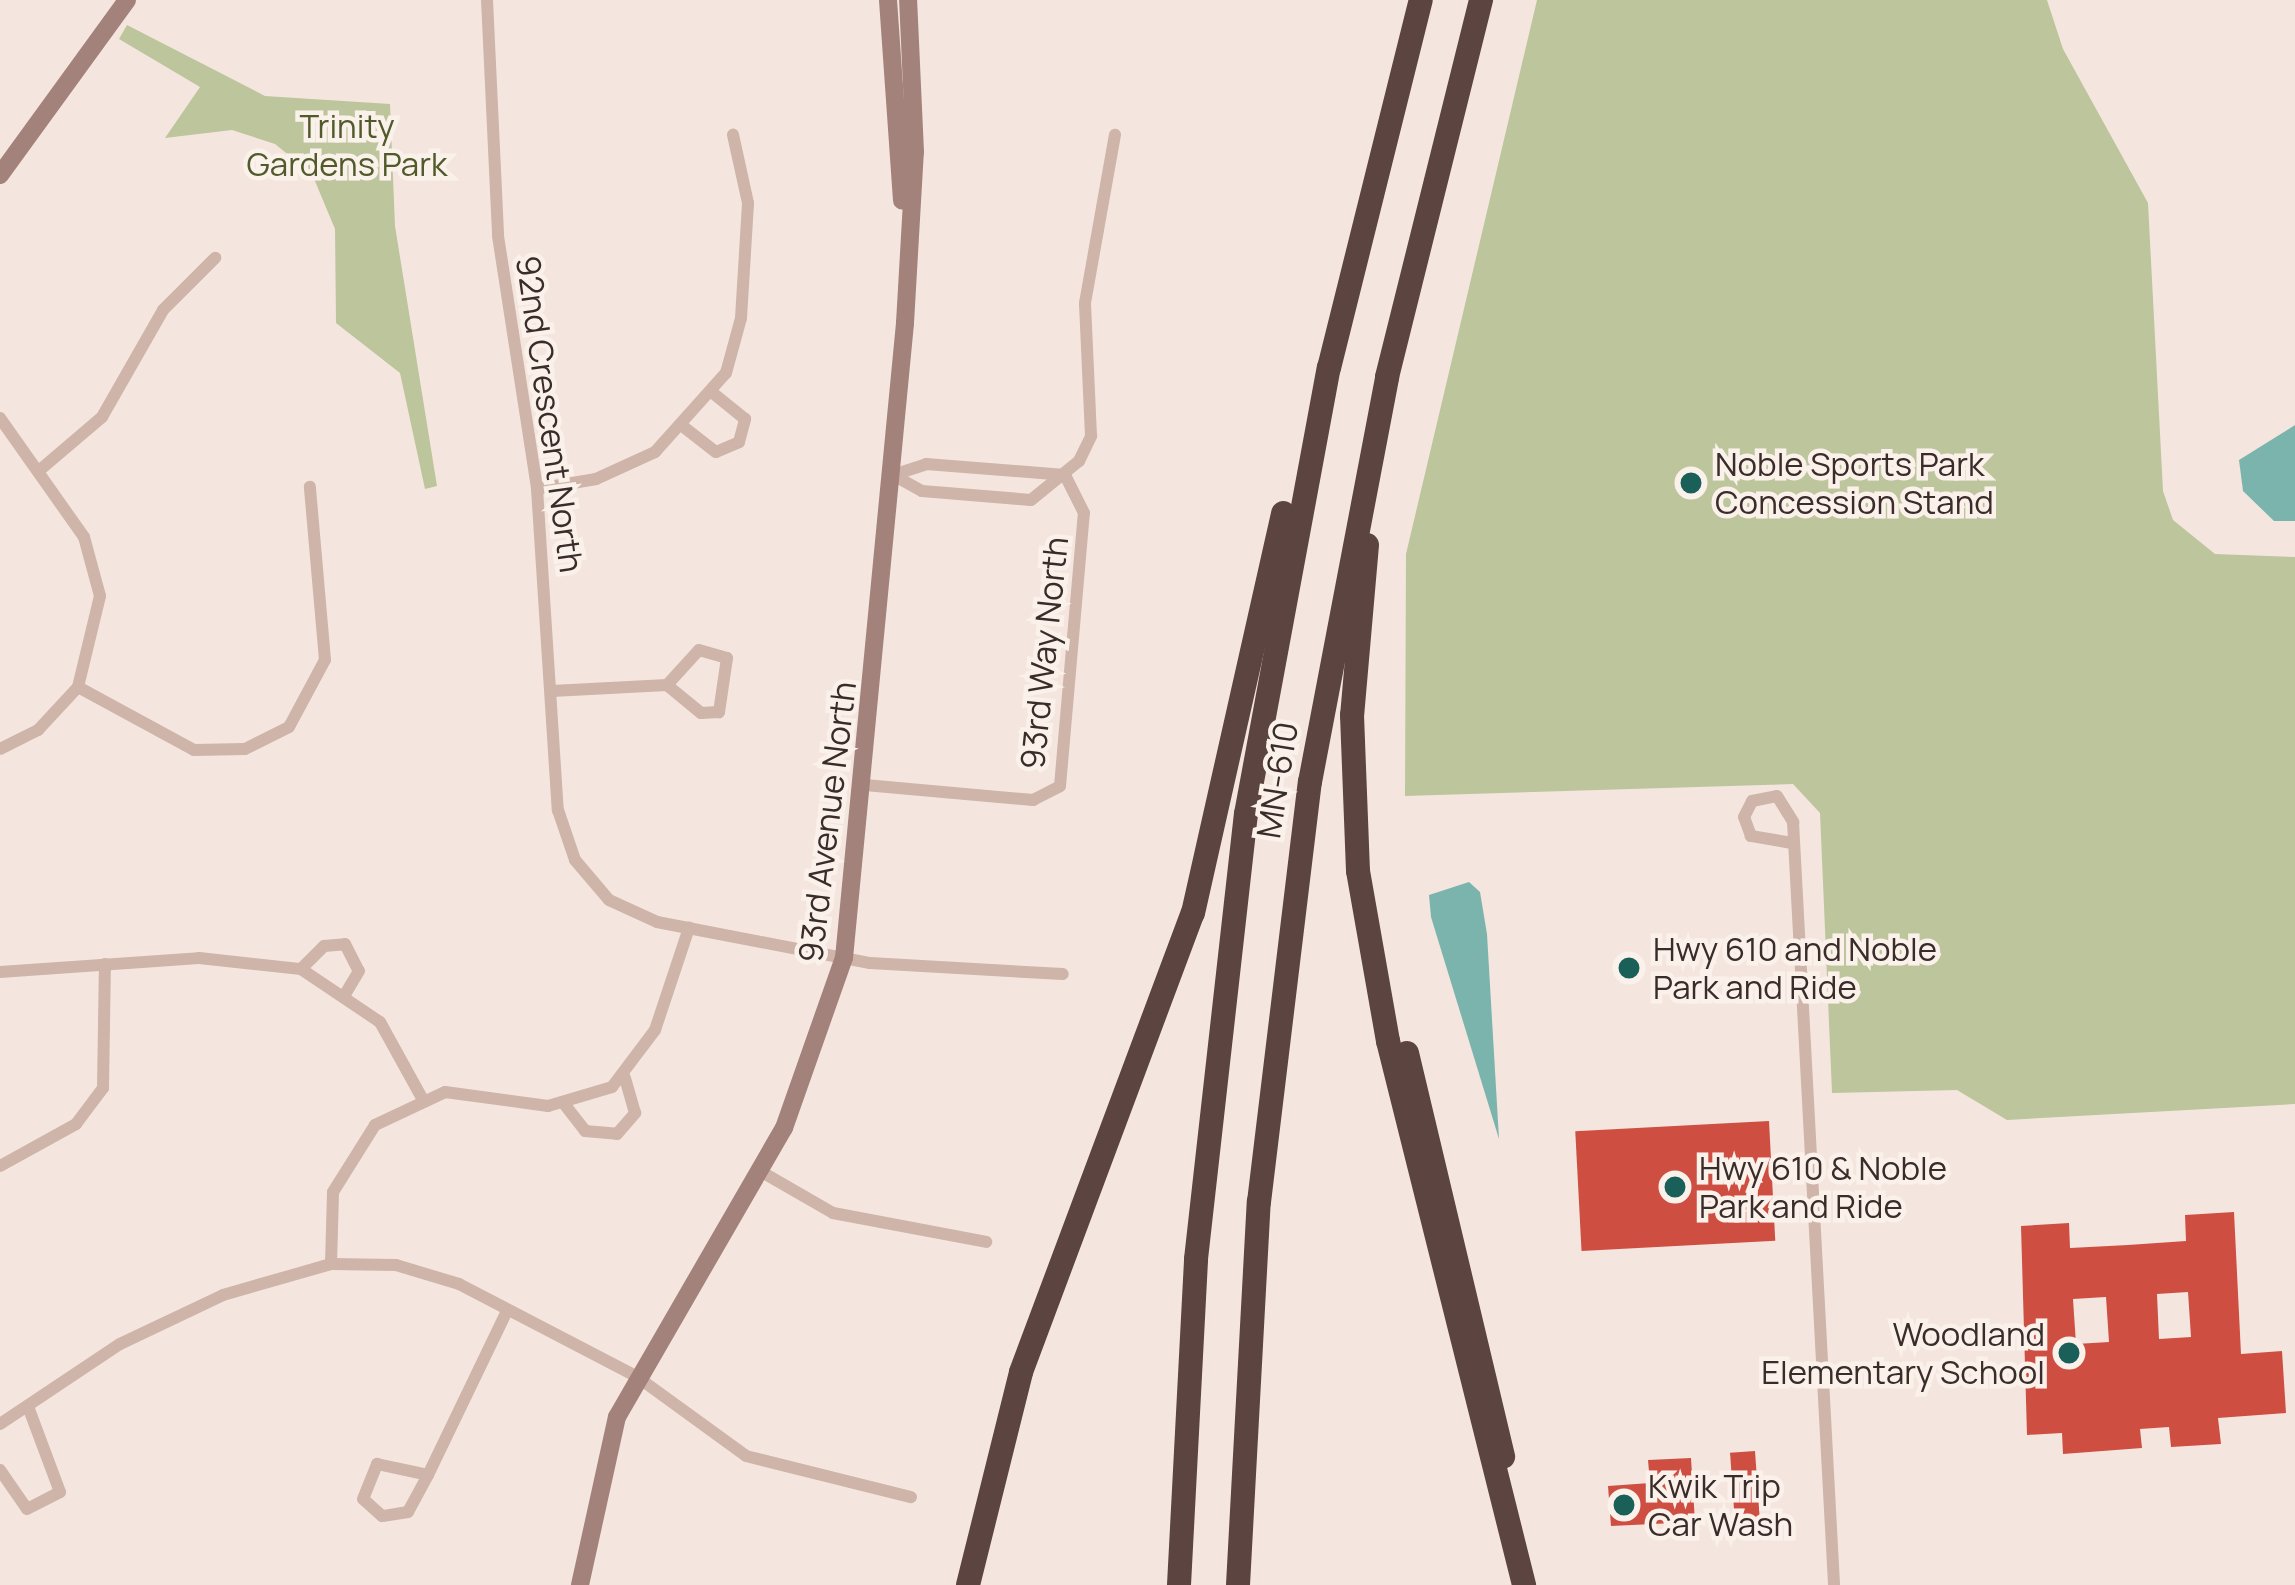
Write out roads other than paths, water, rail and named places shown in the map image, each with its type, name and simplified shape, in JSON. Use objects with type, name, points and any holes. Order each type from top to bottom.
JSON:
[{"type":"highway","name":"MN-610","points":[[1180,1585],[1221,1004],[1268,674],[1329,368],[1420,0]]},
{"type":"highway","name":"MN-610","points":[[1238,1585],[1259,1202],[1295,882],[1342,596],[1418,247],[1481,0]]},
{"type":"highway","points":[[1418,247],[1355,649],[1354,822],[1370,940],[1523,1585]]},
{"type":"highway","points":[[968,1585],[1021,1372],[1193,913],[1270,562],[1329,368]]},
{"type":"street","points":[[0,175],[128,0]]},
{"type":"street","name":"92nd Crescent North","points":[[487,0],[498,236],[537,488],[563,835],[609,900],[688,928]]},
{"type":"street","name":"93rd Avenue North","points":[[888,0],[905,223]]},
{"type":"street","name":"93rd Avenue North","points":[[580,1585],[598,1474],[636,1376],[760,1171],[816,1054],[844,958],[865,785],[892,476],[905,223],[915,152],[908,0]]},
{"type":"street","points":[[537,488],[626,467],[685,428],[714,394],[734,350],[745,286],[748,203],[734,135]]},
{"type":"street","points":[[892,476],[922,491],[1031,500],[1064,475],[1091,436],[1083,322],[1115,135]]},
{"type":"street","points":[[41,469],[102,417],[163,310],[215,258]]},
{"type":"street","points":[[685,428],[716,452],[739,442],[746,419],[714,394]]},
{"type":"street","points":[[0,418],[41,469],[84,537],[100,596],[78,687],[38,730],[0,749]]},
{"type":"street","points":[[892,476],[926,464],[1064,475]]},
{"type":"street","name":"93rd Way North","points":[[865,785],[1034,800],[1060,786],[1084,513],[1064,475]]},
{"type":"street","points":[[78,687],[194,750],[244,749],[290,727],[325,660],[310,487]]},
{"type":"street","points":[[552,691],[667,685],[701,712],[718,712],[727,658],[699,650],[667,685]]},
{"type":"street","points":[[1792,843],[1751,836],[1744,817],[1752,801],[1785,801],[1792,843],[1834,1585]]},
{"type":"street","points":[[331,1264],[328,1220],[342,1168],[375,1125],[422,1098],[469,1091],[565,1105],[625,1077],[671,993],[688,928],[844,958],[1063,974]]},
{"type":"street","points":[[302,969],[324,946],[345,944],[359,971],[346,993]]},
{"type":"street","points":[[0,972],[247,958],[302,969],[346,993],[400,1051],[422,1098]]},
{"type":"street","points":[[0,1166],[76,1124],[103,1088],[105,964]]},
{"type":"street","points":[[565,1105],[585,1131],[617,1134],[634,1113],[625,1077]]},
{"type":"street","points":[[760,1171],[833,1213],[986,1242]]},
{"type":"street","points":[[0,1424],[170,1317],[331,1264],[428,1272],[636,1376],[759,1462],[911,1497]]},
{"type":"street","points":[[428,1475],[377,1464],[363,1499],[395,1516],[428,1475],[506,1313]]},
{"type":"street","points":[[0,1470],[27,1509],[61,1492],[29,1409]]},
{"type":"water","points":[[2295,425],[2295,521],[2274,521],[2243,491],[2239,460]]},
{"type":"water","points":[[1469,882],[1480,892],[1487,934],[1499,1139],[1431,917],[1429,895]]},
{"type":"place","name":"Noble Sports Park Concession Stand","points":[[1691,483]]},
{"type":"place","name":"Hwy 610 and Noble Park and Ride","points":[[1629,968]]},
{"type":"place","name":"Hwy 610 & Noble Park and Ride","points":[[1675,1187]]},
{"type":"place","name":"Woodland Elementary School","points":[[2069,1353]]},
{"type":"place","name":"Kwik Trip Car Wash","points":[[1624,1505]]},
{"type":"park label","name":"Trinity Gardens Park","points":[[347,145]]}]
